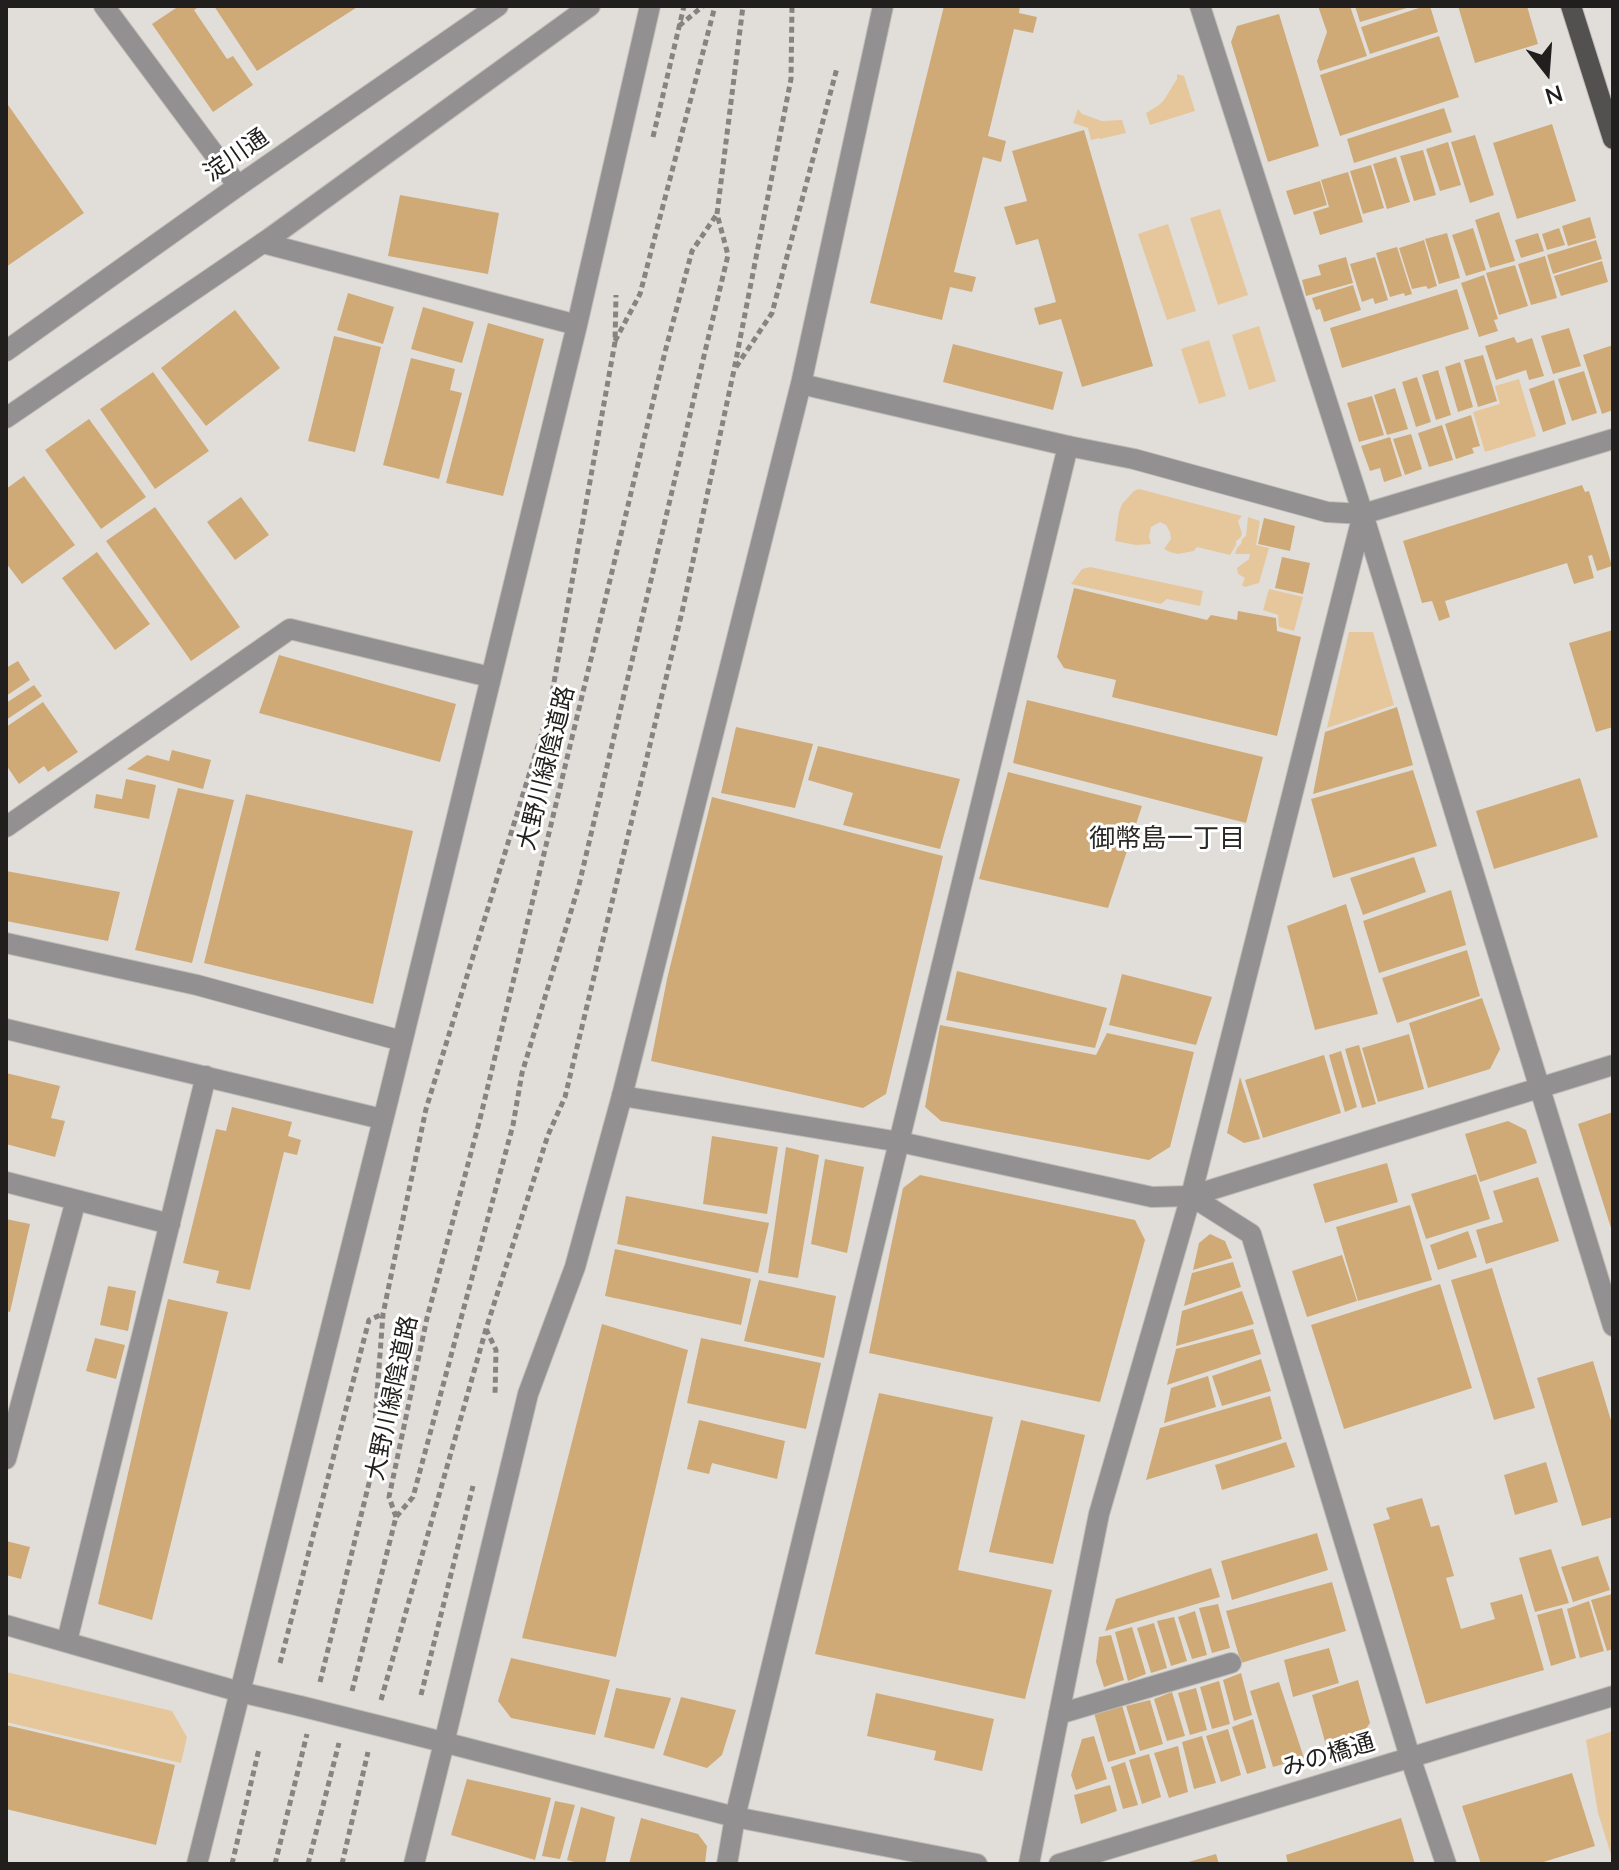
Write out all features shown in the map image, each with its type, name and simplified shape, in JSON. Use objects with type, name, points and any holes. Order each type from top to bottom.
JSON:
[{"type":"main road","points":[[1571,6],[1613,139]]},
{"type":"street","points":[[104,6],[238,186]]},
{"type":"street","name":"淀川通","points":[[6,351],[498,6]]},
{"type":"street","points":[[6,418],[263,243],[590,6]]},
{"type":"street","points":[[197,1864],[577,325],[650,6]]},
{"type":"street","points":[[414,1864],[528,1394],[575,1267],[622,1096],[801,384],[883,6]]},
{"type":"street","points":[[1208,8],[1613,1326]]},
{"type":"street","points":[[263,243],[577,325]]},
{"type":"street","points":[[801,384],[1134,459],[1327,512],[1363,514],[1613,439]]},
{"type":"street","points":[[727,1864],[735,1817],[1068,446]]},
{"type":"street","points":[[1029,1864],[1099,1514],[1191,1196],[1363,514]]},
{"type":"street","points":[[6,827],[290,629],[490,677]]},
{"type":"street","points":[[6,943],[197,985],[402,1041]]},
{"type":"street","points":[[6,1029],[382,1119]]},
{"type":"street","points":[[622,1096],[900,1142],[1152,1197],[1191,1196],[1613,1065]]},
{"type":"street","points":[[67,1641],[206,1076]]},
{"type":"street","points":[[6,1182],[170,1224]]},
{"type":"street","points":[[1191,1196],[1251,1234],[1410,1757],[1446,1864]]},
{"type":"street","points":[[6,1459],[76,1200]]},
{"type":"street","points":[[6,1625],[240,1692],[735,1817],[977,1864]]},
{"type":"street","points":[[1059,1714],[1231,1663]]},
{"type":"street","name":"みの橋通","points":[[1059,1864],[1613,1696]]},
{"type":"path","points":[[651,145],[684,6]]},
{"type":"path","points":[[679,26],[703,6]]},
{"type":"path","points":[[615,342],[640,294],[715,6]]},
{"type":"path","name":"大野川緑陰道路","points":[[717,214],[692,251],[665,352],[480,1119],[427,1318],[389,1497],[396,1517],[413,1497],[513,1125],[522,1073],[582,870],[728,255],[717,214],[743,6]]},
{"type":"path","points":[[379,1708],[486,1329],[548,1135],[565,1097],[682,612],[734,370],[791,79],[792,6]]},
{"type":"path","points":[[734,370],[772,313],[839,60]]},
{"type":"path","points":[[319,1684],[371,1475],[383,1314],[426,1109],[549,710],[615,342],[616,294]]},
{"type":"path","points":[[280,1663],[369,1320],[383,1314]]},
{"type":"path","points":[[486,1329],[496,1350],[496,1393],[492,1408]]},
{"type":"path","points":[[421,1695],[474,1483]]},
{"type":"path","points":[[275,1864],[308,1729]]},
{"type":"path","points":[[232,1864],[259,1747]]},
{"type":"path","points":[[342,1864],[368,1751]]},
{"type":"shaded area","points":[[1177,74],[1184,76],[1195,111],[1150,125],[1146,113],[1164,100]]},
{"type":"shaded area","points":[[1078,109],[1082,114],[1102,121],[1122,120],[1126,133],[1091,140],[1088,128],[1073,123]]},
{"type":"shaded area","points":[[1220,209],[1248,295],[1218,305],[1190,218]]},
{"type":"shaded area","points":[[1168,224],[1196,311],[1167,320],[1138,234]]},
{"type":"shaded area","points":[[1259,326],[1276,381],[1249,390],[1232,335]]},
{"type":"shaded area","points":[[1209,340],[1226,396],[1199,404],[1181,349]]},
{"type":"shaded area","points":[[1519,379],[1536,436],[1485,452],[1473,412],[1500,404],[1495,386]]},
{"type":"shaded area","points":[[1139,489],[1242,516],[1238,521],[1242,534],[1230,555],[1197,547],[1194,551],[1178,554],[1170,552],[1164,549],[1171,539],[1170,532],[1160,522],[1151,527],[1151,544],[1115,541],[1122,504]]},
{"type":"shaded area","points":[[1248,517],[1260,521],[1256,545],[1269,548],[1259,583],[1245,587],[1242,585],[1245,578],[1238,574],[1237,568],[1249,559],[1250,554],[1235,554],[1246,536]]},
{"type":"shaded area","points":[[1090,567],[1203,591],[1200,606],[1167,599],[1161,604],[1071,584],[1082,569]]},
{"type":"shaded area","points":[[1269,589],[1303,597],[1294,631],[1279,627],[1278,615],[1263,610]]},
{"type":"shaded area","points":[[1349,632],[1373,632],[1394,705],[1327,728]]},
{"type":"shaded area","points":[[6,1672],[172,1711],[187,1737],[181,1763],[6,1722]]},
{"type":"shaded area","points":[[1613,1731],[1613,1861],[1598,1813],[1586,1740]]},
{"type":"building","points":[[179,6],[200,6],[194,10],[227,59],[233,56],[253,85],[213,112],[152,24]]},
{"type":"building","points":[[214,6],[359,6],[257,71]]},
{"type":"building","points":[[944,6],[1020,6],[1019,13],[1037,17],[1033,33],[1014,29],[988,136],[1006,141],[1001,162],[983,157],[954,272],[976,277],[972,292],[950,287],[942,320],[870,303]]},
{"type":"building","points":[[1318,6],[1350,6],[1367,56],[1320,71],[1317,61],[1327,32]]},
{"type":"building","points":[[1355,6],[1410,6],[1410,7],[1360,22]]},
{"type":"building","points":[[1430,6],[1438,32],[1370,54],[1361,27]]},
{"type":"building","points":[[1458,6],[1527,6],[1538,44],[1475,63]]},
{"type":"building","points":[[1279,14],[1319,146],[1268,162],[1231,42],[1237,26]]},
{"type":"building","points":[[1439,36],[1459,97],[1340,136],[1320,75]]},
{"type":"building","points":[[6,102],[84,213],[6,267]]},
{"type":"building","points":[[1444,108],[1452,132],[1354,163],[1347,139]]},
{"type":"building","points":[[1552,124],[1576,201],[1517,219],[1493,143]]},
{"type":"building","points":[[1084,130],[1153,366],[1082,387],[1061,319],[1039,325],[1034,308],[1056,302],[1038,239],[1016,245],[1004,207],[1027,201],[1012,151]]},
{"type":"building","points":[[1475,135],[1494,195],[1470,203],[1451,142]]},
{"type":"building","points":[[1448,142],[1461,185],[1440,191],[1426,149]]},
{"type":"building","points":[[1423,150],[1436,195],[1414,201],[1400,156]]},
{"type":"building","points":[[1396,157],[1410,202],[1387,209],[1373,164]]},
{"type":"building","points":[[1371,165],[1384,208],[1363,214],[1350,171]]},
{"type":"building","points":[[1348,172],[1363,222],[1320,235],[1313,212],[1329,207],[1321,180]]},
{"type":"building","points":[[1320,181],[1327,205],[1294,215],[1286,191]]},
{"type":"building","points":[[400,195],[499,213],[488,274],[388,256]]},
{"type":"building","points":[[1499,212],[1515,261],[1490,268],[1475,220]]},
{"type":"building","points":[[1590,217],[1596,238],[1568,246],[1562,226]]},
{"type":"building","points":[[1473,228],[1486,270],[1466,276],[1452,235]]},
{"type":"building","points":[[1559,228],[1565,245],[1547,250],[1542,234]]},
{"type":"building","points":[[1447,233],[1460,278],[1439,284],[1425,239]]},
{"type":"building","points":[[1538,233],[1544,251],[1521,258],[1515,240]]},
{"type":"building","points":[[1424,240],[1437,286],[1412,289],[1399,248]]},
{"type":"building","points":[[1596,240],[1602,259],[1553,274],[1547,255]]},
{"type":"building","points":[[1397,247],[1412,294],[1390,297],[1376,253]]},
{"type":"building","points":[[1545,256],[1557,298],[1531,305],[1518,264]]},
{"type":"building","points":[[1346,257],[1353,283],[1306,296],[1302,280],[1321,275],[1318,265]]},
{"type":"building","points":[[1375,257],[1388,300],[1375,304],[1373,298],[1362,302],[1350,264]]},
{"type":"building","points":[[1602,261],[1608,282],[1561,296],[1554,276]]},
{"type":"building","points":[[1515,265],[1528,306],[1499,315],[1486,273]]},
{"type":"building","points":[[1484,275],[1498,319],[1494,320],[1498,331],[1479,337],[1461,283]]},
{"type":"building","points":[[1353,285],[1361,310],[1324,322],[1312,298]]},
{"type":"building","points":[[1457,289],[1469,329],[1342,368],[1330,328]]},
{"type":"building","points":[[348,293],[394,307],[383,344],[337,330]]},
{"type":"building","points":[[423,307],[474,322],[462,363],[411,349]]},
{"type":"building","points":[[235,310],[280,368],[206,426],[161,368]]},
{"type":"building","points":[[488,323],[544,339],[503,496],[446,483]]},
{"type":"building","points":[[1569,328],[1581,366],[1553,374],[1541,336]]},
{"type":"building","points":[[334,336],[381,347],[355,452],[308,441]]},
{"type":"building","points":[[1514,337],[1517,343],[1532,338],[1544,376],[1529,380],[1526,370],[1496,380],[1485,346]]},
{"type":"building","points":[[953,344],[1063,372],[1053,410],[943,382]]},
{"type":"building","points":[[1613,345],[1613,410],[1602,414],[1583,355]]},
{"type":"building","points":[[1483,355],[1497,401],[1478,407],[1464,360]]},
{"type":"building","points":[[411,358],[455,369],[450,390],[462,393],[439,479],[383,465]]},
{"type":"building","points":[[1460,362],[1473,407],[1458,412],[1445,367]]},
{"type":"building","points":[[1438,370],[1451,415],[1436,420],[1422,375]]},
{"type":"building","points":[[1584,371],[1597,413],[1572,421],[1558,379]]},
{"type":"building","points":[[153,372],[209,451],[155,489],[100,409]]},
{"type":"building","points":[[1417,377],[1431,422],[1416,427],[1402,382]]},
{"type":"building","points":[[1554,380],[1566,424],[1543,432],[1529,389]]},
{"type":"building","points":[[1395,388],[1408,429],[1387,435],[1374,395]]},
{"type":"building","points":[[1372,396],[1384,435],[1359,442],[1347,403]]},
{"type":"building","points":[[1471,415],[1480,446],[1472,448],[1474,453],[1456,459],[1445,424]]},
{"type":"building","points":[[89,419],[146,497],[101,529],[45,450]]},
{"type":"building","points":[[1442,425],[1453,460],[1429,467],[1418,433]]},
{"type":"building","points":[[1411,434],[1422,469],[1405,475],[1393,439]]},
{"type":"building","points":[[1390,437],[1402,476],[1384,482],[1380,468],[1370,471],[1361,446]]},
{"type":"building","points":[[24,476],[75,545],[22,584],[6,563],[6,489]]},
{"type":"building","points":[[1582,485],[1585,492],[1589,491],[1612,566],[1597,571],[1592,555],[1588,556],[1594,578],[1574,584],[1567,563],[1445,601],[1450,617],[1439,621],[1432,601],[1422,603],[1403,541]]},
{"type":"building","points":[[241,497],[269,535],[235,560],[207,522]]},
{"type":"building","points":[[155,507],[240,627],[191,661],[106,541]]},
{"type":"building","points":[[1264,518],[1295,526],[1290,551],[1258,544]]},
{"type":"building","points":[[97,552],[150,624],[115,650],[62,578]]},
{"type":"building","points":[[1282,557],[1310,563],[1303,594],[1275,588]]},
{"type":"building","points":[[1074,588],[1207,620],[1211,615],[1237,620],[1238,611],[1276,618],[1277,631],[1301,637],[1277,736],[1112,697],[1116,680],[1064,668],[1057,657]]},
{"type":"building","points":[[1613,630],[1613,727],[1596,732],[1569,643]]},
{"type":"building","points":[[279,655],[456,704],[440,762],[259,713]]},
{"type":"building","points":[[18,661],[30,680],[6,696],[6,668]]},
{"type":"building","points":[[34,685],[42,696],[6,720],[6,703]]},
{"type":"building","points":[[1027,700],[1263,757],[1246,823],[1013,763]]},
{"type":"building","points":[[43,702],[78,752],[48,772],[44,766],[19,784],[6,765],[6,727]]},
{"type":"building","points":[[1397,707],[1413,765],[1313,794],[1325,732]]},
{"type":"building","points":[[736,727],[813,744],[795,808],[721,793]]},
{"type":"building","points":[[818,746],[960,779],[940,849],[843,825],[853,793],[808,780]]},
{"type":"building","points":[[172,750],[211,760],[203,789],[127,769],[147,755],[169,761]]},
{"type":"building","points":[[1413,770],[1437,846],[1333,878],[1311,799]]},
{"type":"building","points":[[1008,772],[1142,806],[1108,908],[979,879]]},
{"type":"building","points":[[1580,778],[1598,837],[1494,869],[1476,811]]},
{"type":"building","points":[[126,779],[156,785],[149,819],[94,808],[96,794],[122,799]]},
{"type":"building","points":[[178,788],[234,800],[192,963],[135,950]]},
{"type":"building","points":[[246,794],[413,831],[373,1004],[204,963]]},
{"type":"building","points":[[712,797],[943,856],[886,1094],[863,1108],[651,1061],[667,979]]},
{"type":"building","points":[[1414,857],[1426,892],[1363,915],[1350,878]]},
{"type":"building","points":[[6,871],[120,892],[108,941],[6,921]]},
{"type":"building","points":[[1451,890],[1466,945],[1379,973],[1363,921]]},
{"type":"building","points":[[1346,904],[1378,1014],[1315,1030],[1287,926]]},
{"type":"building","points":[[1467,950],[1480,996],[1397,1023],[1382,978]]},
{"type":"building","points":[[957,971],[1107,1008],[1095,1048],[946,1020]]},
{"type":"building","points":[[1122,974],[1212,997],[1196,1045],[1109,1025]]},
{"type":"building","points":[[1482,998],[1500,1049],[1490,1069],[1428,1088],[1409,1023]]},
{"type":"building","points":[[940,1025],[1096,1055],[1107,1033],[1194,1052],[1170,1147],[1149,1160],[941,1121],[925,1107]]},
{"type":"building","points":[[1409,1034],[1424,1089],[1378,1102],[1362,1048]]},
{"type":"building","points":[[1359,1045],[1376,1104],[1362,1108],[1345,1049]]},
{"type":"building","points":[[1341,1051],[1357,1107],[1345,1112],[1329,1055]]},
{"type":"building","points":[[1324,1055],[1341,1113],[1263,1138],[1245,1080]]},
{"type":"building","points":[[6,1073],[60,1086],[51,1118],[65,1121],[55,1157],[6,1144]]},
{"type":"building","points":[[1240,1077],[1260,1139],[1244,1143],[1227,1133]]},
{"type":"building","points":[[232,1107],[292,1122],[288,1136],[301,1140],[297,1155],[284,1152],[250,1290],[216,1283],[219,1271],[183,1263],[216,1129],[226,1131]]},
{"type":"building","points":[[1613,1112],[1613,1231],[1612,1231],[1578,1124]]},
{"type":"building","points":[[1508,1121],[1526,1130],[1537,1163],[1480,1182],[1465,1134]]},
{"type":"building","points":[[712,1136],[778,1147],[767,1214],[703,1204]]},
{"type":"building","points":[[786,1147],[819,1155],[798,1278],[768,1273]]},
{"type":"building","points":[[825,1159],[864,1167],[847,1253],[811,1244]]},
{"type":"building","points":[[1387,1163],[1398,1202],[1325,1223],[1313,1184]]},
{"type":"building","points":[[1476,1174],[1490,1219],[1426,1239],[1411,1194]]},
{"type":"building","points":[[920,1175],[1135,1220],[1145,1240],[1100,1402],[869,1353],[903,1188]]},
{"type":"building","points":[[1538,1177],[1559,1241],[1486,1264],[1476,1230],[1503,1222],[1493,1191]]},
{"type":"building","points":[[626,1196],[769,1223],[758,1273],[617,1244]]},
{"type":"building","points":[[1410,1205],[1432,1280],[1358,1301],[1336,1227]]},
{"type":"building","points":[[6,1219],[30,1224],[10,1312],[6,1311]]},
{"type":"building","points":[[1468,1231],[1477,1257],[1438,1270],[1430,1245]]},
{"type":"building","points":[[1210,1234],[1225,1241],[1232,1258],[1193,1270],[1199,1243]]},
{"type":"building","points":[[615,1249],[751,1279],[741,1325],[605,1296]]},
{"type":"building","points":[[1342,1255],[1357,1301],[1307,1317],[1292,1271]]},
{"type":"building","points":[[1233,1262],[1241,1287],[1184,1306],[1192,1273]]},
{"type":"building","points":[[1492,1268],[1535,1408],[1494,1420],[1451,1280]]},
{"type":"building","points":[[759,1280],[836,1296],[824,1358],[744,1341]]},
{"type":"building","points":[[1440,1284],[1472,1388],[1344,1429],[1311,1325]]},
{"type":"building","points":[[108,1286],[136,1291],[128,1331],[100,1325]]},
{"type":"building","points":[[1242,1291],[1254,1324],[1176,1346],[1182,1311]]},
{"type":"building","points":[[168,1299],[228,1312],[152,1620],[98,1604]]},
{"type":"building","points":[[602,1324],[688,1350],[616,1657],[522,1638]]},
{"type":"building","points":[[1253,1329],[1261,1354],[1167,1385],[1176,1349]]},
{"type":"building","points":[[95,1338],[125,1345],[116,1379],[86,1371]]},
{"type":"building","points":[[701,1338],[821,1363],[806,1429],[687,1403]]},
{"type":"building","points":[[1261,1359],[1271,1391],[1222,1406],[1212,1376]]},
{"type":"building","points":[[1593,1361],[1613,1427],[1613,1517],[1582,1526],[1537,1378]]},
{"type":"building","points":[[1208,1376],[1216,1407],[1164,1423],[1171,1388]]},
{"type":"building","points":[[879,1393],[993,1417],[958,1570],[1052,1590],[1025,1699],[815,1654]]},
{"type":"building","points":[[1270,1396],[1282,1439],[1146,1480],[1160,1428]]},
{"type":"building","points":[[699,1420],[785,1441],[777,1479],[712,1463],[709,1474],[687,1469]]},
{"type":"building","points":[[1021,1420],[1085,1435],[1053,1564],[989,1552]]},
{"type":"building","points":[[1286,1442],[1295,1467],[1222,1490],[1215,1465]]},
{"type":"building","points":[[1546,1462],[1558,1502],[1515,1515],[1504,1475]]},
{"type":"building","points":[[1422,1498],[1431,1527],[1439,1525],[1454,1576],[1446,1578],[1461,1629],[1495,1619],[1490,1603],[1522,1594],[1544,1670],[1426,1704],[1373,1524],[1390,1519],[1386,1508]]},
{"type":"building","points":[[1317,1533],[1328,1570],[1232,1600],[1221,1561]]},
{"type":"building","points":[[6,1541],[30,1547],[21,1579],[6,1575]]},
{"type":"building","points":[[1551,1549],[1569,1603],[1535,1612],[1519,1558]]},
{"type":"building","points":[[1598,1556],[1610,1590],[1573,1602],[1561,1567]]},
{"type":"building","points":[[1211,1568],[1220,1597],[1105,1631],[1116,1599]]},
{"type":"building","points":[[1332,1582],[1346,1631],[1241,1663],[1226,1611]]},
{"type":"building","points":[[1612,1594],[1613,1649],[1607,1651],[1591,1600]]},
{"type":"building","points":[[1589,1601],[1604,1651],[1580,1658],[1567,1609]]},
{"type":"building","points":[[1218,1604],[1230,1648],[1212,1653],[1199,1608]]},
{"type":"building","points":[[1562,1608],[1576,1658],[1551,1666],[1537,1615]]},
{"type":"building","points":[[1195,1611],[1207,1655],[1192,1659],[1178,1617]]},
{"type":"building","points":[[1174,1617],[1187,1661],[1171,1666],[1157,1621]]},
{"type":"building","points":[[1154,1623],[1167,1668],[1151,1673],[1137,1628]]},
{"type":"building","points":[[1132,1627],[1146,1674],[1128,1681],[1115,1632]]},
{"type":"building","points":[[1111,1635],[1124,1680],[1104,1687],[1096,1662],[1099,1637]]},
{"type":"building","points":[[1329,1648],[1339,1683],[1293,1697],[1284,1660]]},
{"type":"building","points":[[511,1658],[610,1680],[595,1735],[511,1718],[498,1701]]},
{"type":"building","points":[[1241,1673],[1252,1715],[1234,1721],[1223,1680]]},
{"type":"building","points":[[1358,1680],[1370,1723],[1359,1739],[1327,1749],[1312,1695]]},
{"type":"building","points":[[1219,1681],[1230,1724],[1212,1729],[1200,1687]]},
{"type":"building","points":[[1279,1682],[1304,1758],[1273,1767],[1250,1691]]},
{"type":"building","points":[[616,1688],[671,1698],[654,1749],[604,1737]]},
{"type":"building","points":[[1196,1688],[1207,1730],[1190,1735],[1178,1693]]},
{"type":"building","points":[[1172,1692],[1185,1736],[1167,1741],[1154,1699]]},
{"type":"building","points":[[876,1693],[994,1719],[982,1771],[934,1760],[936,1751],[867,1736]]},
{"type":"building","points":[[681,1697],[736,1710],[722,1755],[707,1768],[663,1755]]},
{"type":"building","points":[[1150,1700],[1163,1744],[1140,1751],[1126,1706]]},
{"type":"building","points":[[1122,1705],[1136,1754],[1108,1762],[1094,1713]]},
{"type":"building","points":[[1253,1719],[1266,1768],[1247,1774],[1232,1727]]},
{"type":"building","points":[[6,1725],[175,1765],[156,1845],[6,1809]]},
{"type":"building","points":[[1228,1729],[1241,1775],[1221,1782],[1206,1736]]},
{"type":"building","points":[[1094,1736],[1107,1779],[1076,1790],[1071,1775],[1082,1739]]},
{"type":"building","points":[[1202,1736],[1216,1783],[1194,1789],[1182,1742]]},
{"type":"building","points":[[1178,1746],[1188,1792],[1169,1798],[1154,1753]]},
{"type":"building","points":[[1149,1754],[1161,1797],[1142,1804],[1129,1760]]},
{"type":"building","points":[[1125,1762],[1138,1805],[1123,1809],[1111,1767]]},
{"type":"building","points":[[1572,1773],[1595,1846],[1537,1864],[1481,1864],[1462,1806]]},
{"type":"building","points":[[467,1779],[551,1798],[535,1860],[451,1835]]},
{"type":"building","points":[[1110,1785],[1117,1811],[1081,1824],[1074,1795]]},
{"type":"building","points":[[555,1801],[575,1805],[560,1859],[542,1856]]},
{"type":"building","points":[[581,1807],[615,1817],[605,1864],[582,1864],[567,1860]]},
{"type":"building","points":[[641,1818],[698,1834],[707,1846],[705,1864],[629,1864]]},
{"type":"building","points":[[1401,1818],[1415,1864],[1288,1864],[1286,1855]]},
{"type":"building","points":[[1216,1854],[1219,1864],[1185,1864],[1185,1863]]},
{"type":"district","name":"御幣島一丁目","points":[[1167,839]]}]
